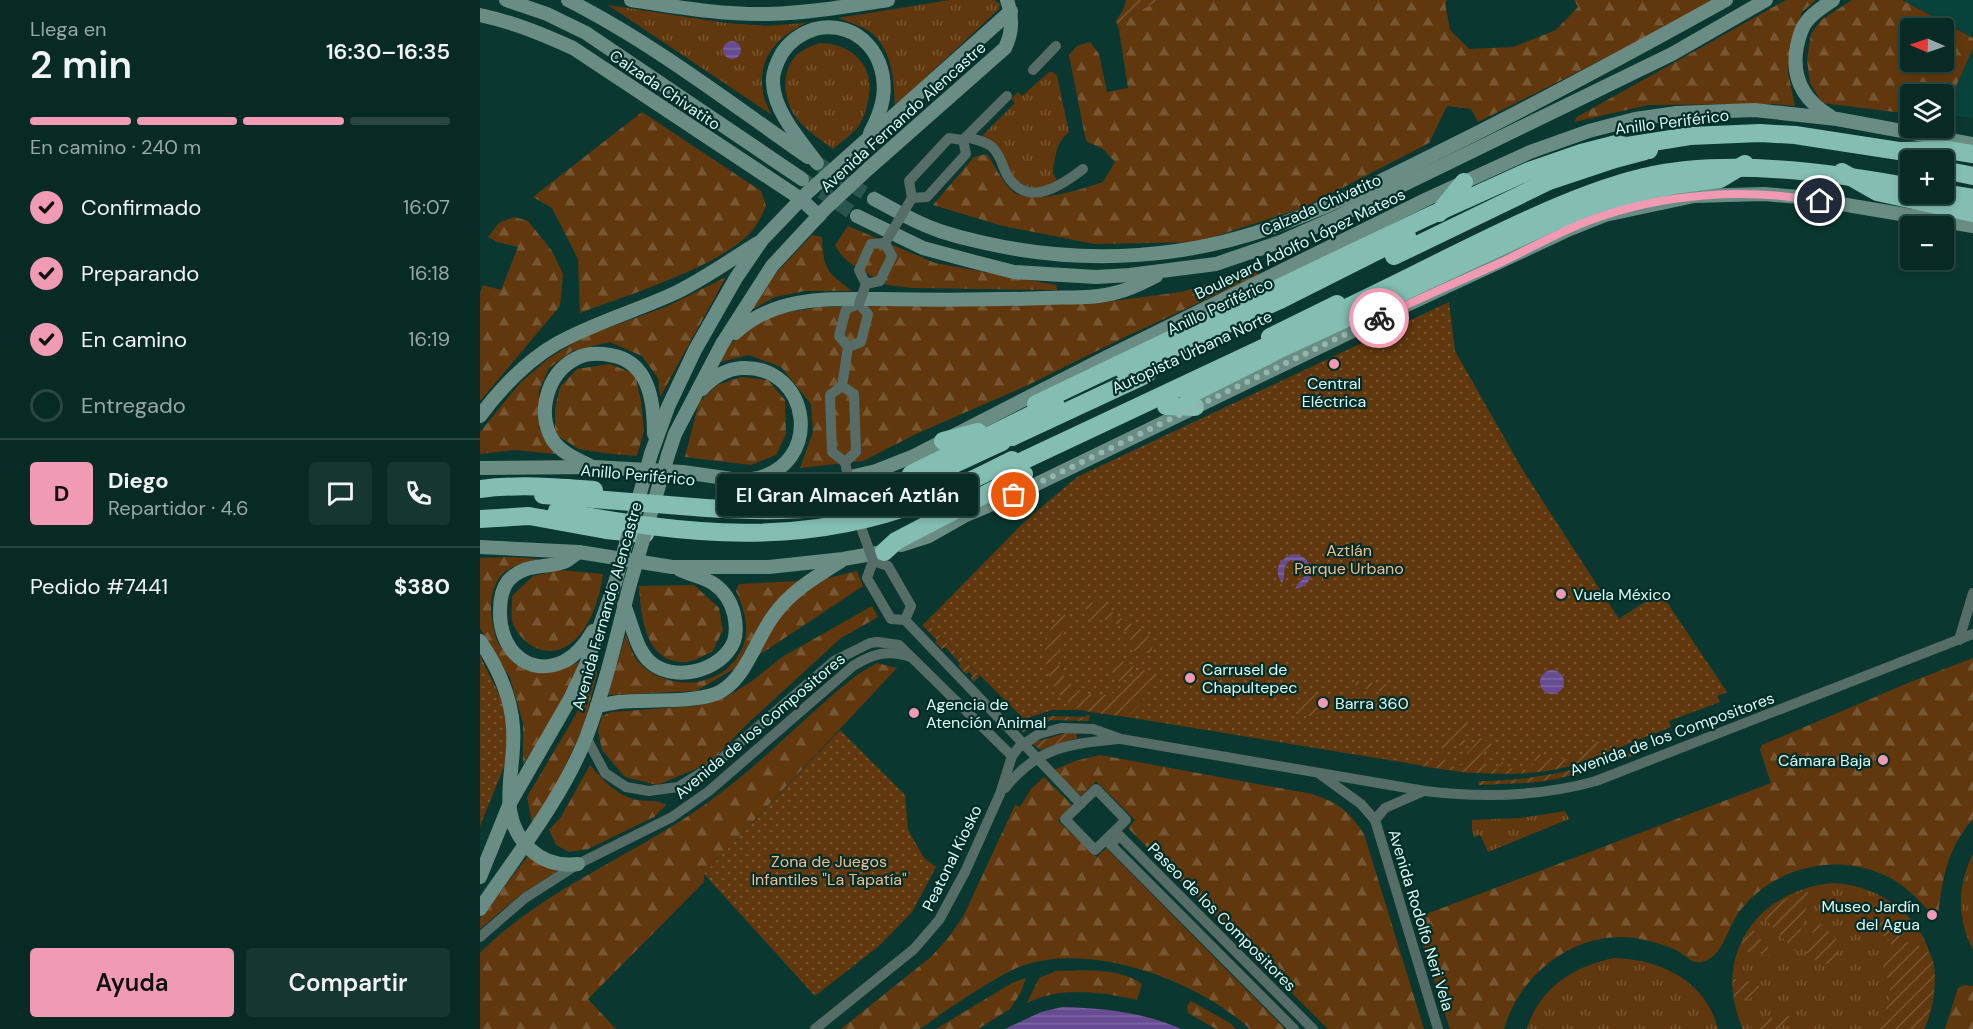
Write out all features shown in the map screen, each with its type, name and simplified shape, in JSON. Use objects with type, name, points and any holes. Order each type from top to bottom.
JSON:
[{"type":"highway","name":"Anillo Periférico","points":[[480,489],[551,486],[765,505],[804,503],[872,489],[899,480],[1070,396],[1210,333],[1482,198],[1603,151],[1668,139],[1720,133],[1760,133],[1794,135],[1899,151],[1948,150],[1973,157]]},
{"type":"highway","name":"Autopista Urbana Norte","points":[[480,495],[543,495],[777,511],[818,508],[856,501],[926,477],[1046,422],[1261,321],[1549,181],[1615,159],[1649,150],[1724,142],[1792,146],[1900,161]]},
{"type":"highway","points":[[942,441],[972,435],[1425,218],[1529,171],[1616,144],[1649,150]]},
{"type":"highway","name":"Autopista Urbana Norte","points":[[1954,155],[1973,157]]},
{"type":"highway","points":[[878,556],[896,542],[973,500],[1166,406],[1192,401],[1284,347],[1588,208],[1674,184],[1720,179],[1745,164]]},
{"type":"highway","name":"Autopista Urbana Norte","points":[[480,512],[546,510],[667,528],[754,534],[799,531],[859,521],[929,500],[1554,202],[1593,187],[1652,171],[1681,167],[1745,164],[1842,172],[1900,183]]},
{"type":"highway","points":[[480,519],[528,516],[606,531],[743,540],[813,537],[863,526],[931,504],[1347,308],[1482,241],[1556,207],[1609,187],[1646,177],[1721,168],[1863,178],[1900,183]]},
{"type":"highway","points":[[1842,172],[1877,192],[1973,213]]},
{"type":"highway","points":[[1954,172],[1973,176]]},
{"type":"highway","points":[[1429,225],[1464,182]]},
{"type":"highway","points":[[1954,193],[1973,196]]},
{"type":"main road","name":"Calzada Chivatito","points":[[506,0],[547,14],[586,33],[802,179]]},
{"type":"main road","name":"Calzada Chivatito","points":[[568,0],[603,18],[651,48],[818,163],[780,108],[772,82],[779,58],[792,41],[820,28],[841,28],[867,42],[874,53],[882,77],[883,98],[878,117],[868,138]]},
{"type":"main road","points":[[631,0],[699,10],[769,14],[814,12],[888,0]]},
{"type":"main road","name":"Calzada Chivatito","points":[[874,199],[931,228],[1002,247],[1042,254],[1125,256],[1191,249],[1224,242],[1290,221],[1418,162],[1550,97],[1726,0]]},
{"type":"main road","name":"Calzada Chivatito","points":[[857,216],[923,248],[1014,272],[1096,277],[1216,264],[1246,255],[1335,218],[1672,54],[1766,0]]},
{"type":"main road","points":[[1833,0],[1811,16],[1803,27],[1797,45],[1795,64],[1796,75],[1804,94],[1816,108],[1837,119]]},
{"type":"main road","name":"Avenida Fernando Alencastre","points":[[480,877],[510,803],[570,699],[586,665],[615,584],[652,449],[672,398],[695,350],[736,278],[762,240],[801,199],[1009,6]]},
{"type":"main road","name":"Avenida Fernando Alencastre","points":[[480,909],[555,798],[586,737],[597,706],[630,584],[675,434],[722,344],[772,266],[819,216],[868,169],[1005,48],[1011,30],[1009,6]]},
{"type":"main road","name":"Calzada Chivatito","points":[[480,15],[540,32],[573,48],[801,199],[819,216]]},
{"type":"main road","name":"Boulevard Adolfo López Mateos","points":[[480,468],[594,467],[683,472],[774,485],[804,484],[876,471],[914,456],[1105,358],[1464,182],[1530,152],[1589,131],[1635,119],[1677,113],[1754,110],[1837,119],[1973,144]]},
{"type":"main road","points":[[480,547],[579,552],[672,567],[770,567],[878,556],[928,536],[966,515],[1014,495],[1192,401],[1570,229],[1624,210],[1694,196],[1764,194],[1798,197],[1973,226]]},
{"type":"main road","points":[[480,416],[508,382],[528,364],[558,344],[677,292],[762,240]]},
{"type":"main road","points":[[722,344],[755,317],[784,304],[844,299],[1012,299],[1092,296],[1127,290],[1163,271]]},
{"type":"main road","points":[[594,467],[575,459],[552,440],[544,417],[544,407],[555,378],[575,359],[596,353],[619,356],[643,374],[648,384],[652,407],[652,449]]},
{"type":"main road","points":[[694,400],[710,380],[718,375],[748,368],[768,373],[776,378],[795,398],[801,420],[799,441],[795,451],[774,473],[742,480]]},
{"type":"main road","points":[[579,552],[564,562],[528,568],[508,580],[500,607],[501,634],[517,657],[534,664],[553,664],[565,661],[583,646],[606,612]]},
{"type":"main road","points":[[597,706],[620,702],[696,698],[722,691],[736,678],[782,604],[811,580],[843,560]]},
{"type":"main road","points":[[624,605],[640,649],[658,668],[677,672],[695,672],[710,667],[718,661],[733,643],[736,633],[733,609],[728,599],[712,582],[672,567]]},
{"type":"main road","points":[[480,641],[500,676],[511,710],[514,746],[510,779],[510,817],[525,843],[536,854],[551,862],[578,864]]},
{"type":"street","points":[[1033,69],[1056,46]]},
{"type":"street","points":[[912,198],[927,197],[966,154],[965,138],[1007,96]]},
{"type":"street","points":[[885,243],[912,198],[909,181],[949,138],[965,138],[985,143],[1001,159],[1008,177],[1023,190],[1032,193],[1063,184],[1083,169]]},
{"type":"street","points":[[866,284],[880,281],[892,256],[885,243]]},
{"type":"street","points":[[885,243],[871,244],[859,270],[866,284],[859,304],[846,309],[839,336],[848,347],[842,386],[830,395],[832,452],[845,462],[855,510],[878,556],[888,566],[911,606],[905,620]]},
{"type":"street","points":[[848,347],[861,342],[868,314],[859,304]]},
{"type":"street","points":[[842,386],[854,394],[855,406],[856,452],[845,462]]},
{"type":"street","points":[[878,556],[867,578],[891,619],[905,620],[1081,804],[1096,789],[1126,820],[1108,838]]},
{"type":"street","points":[[1959,640],[1973,593]]},
{"type":"street","name":"Avenida de los Compositores","points":[[586,737],[605,773],[626,787],[639,790],[668,790],[678,787],[714,765],[834,661],[853,650],[878,642],[899,645],[1012,756],[1023,744],[1039,734],[1061,728],[1093,729],[1121,739],[1425,791],[1496,796],[1543,793],[1582,785],[1669,753],[1973,634]]},
{"type":"street","name":"Avenida de los Compositores","points":[[480,937],[525,898],[578,864],[672,817],[709,791],[853,666],[878,653],[893,652],[913,657]]},
{"type":"street","name":"Avenida de los Compositores","points":[[1000,794],[1019,772],[1036,759],[1068,745],[1121,739]]},
{"type":"street","name":"Peatonal Kiosko","points":[[815,1029],[892,968],[927,936],[951,898],[1000,794],[1012,756]]},
{"type":"street","name":"Avenida Rodolfo Neri Vela","points":[[1318,773],[1361,804],[1375,820],[1438,1029]]},
{"type":"street","name":"Avenida Rodolfo Neri Vela","points":[[1375,820],[1385,808],[1425,791]]},
{"type":"street","name":"Paseo de los Compositores","points":[[1081,804],[1065,819],[1095,850],[1108,838]]},
{"type":"street","points":[[1361,804],[1385,808]]},
{"type":"street","name":"Paseo de los Compositores","points":[[1108,838],[1115,840],[1120,836],[1313,1029]]},
{"type":"street","name":"Paseo de los Compositores","points":[[1108,838],[1294,1029]]},
{"type":"shaded area","points":[[1902,0],[1973,0],[1973,38],[1954,28],[1954,18],[1936,18]]},
{"type":"shaded area","points":[[732,41],[738,44],[741,50],[738,56],[732,59],[726,56],[723,50],[726,44]]},
{"type":"shaded area","points":[[1973,48],[1973,118],[1954,115],[1954,91]]},
{"type":"shaded area","points":[[1294,554],[1307,560],[1311,571],[1308,582],[1295,589],[1306,573],[1300,561],[1292,560],[1286,564],[1282,583],[1278,574],[1281,562]]},
{"type":"shaded area","points":[[1552,670],[1557,671],[1563,677],[1563,687],[1557,693],[1552,694],[1547,693],[1541,687],[1540,682],[1541,677],[1547,671]]},
{"type":"shaded area","points":[[1062,1007],[1122,1012],[1167,1023],[1181,1029],[1005,1029],[1041,1012]]},
{"type":"green space","points":[[950,0],[994,0],[1000,4],[999,9],[895,106],[892,70],[882,44],[868,31],[838,18]]},
{"type":"green space","points":[[1126,0],[1161,0],[1130,15],[1119,30],[1116,21]]},
{"type":"green space","points":[[1161,0],[1447,0],[1445,3],[1450,30],[1469,49],[1513,47],[1556,30],[1578,7],[1574,0],[1714,0],[1671,25],[1478,122],[1471,109],[1447,106],[1429,143],[1303,208],[1197,242],[1094,244],[1003,226],[933,205],[974,157],[987,154],[1010,189],[1029,197],[1055,195],[1103,182],[1115,162],[1103,149],[1086,141],[1069,55],[1077,46],[1090,42],[1099,54],[1107,92],[1128,88],[1119,30],[1130,15]]},
{"type":"green space","points":[[1786,0],[1816,0],[1802,12],[1791,48],[1788,72],[1795,106],[1774,104],[1648,105],[1574,122],[1577,117]]},
{"type":"green space","points":[[1852,0],[1902,0],[1936,18],[1900,18],[1900,72],[1954,72],[1954,28],[1973,38],[1973,48],[1954,91],[1954,84],[1900,84],[1900,113],[1822,103],[1810,83],[1807,60],[1811,34],[1821,20]]},
{"type":"green space","points":[[608,5],[726,23],[766,26],[806,23],[778,42],[766,59],[763,69],[763,93],[772,115]]},
{"type":"green space","points":[[820,43],[832,44],[852,53],[859,59],[869,77],[868,101],[858,127],[833,149],[797,119],[789,105],[786,88],[787,71],[795,57],[803,50]]},
{"type":"green space","points":[[1049,72],[1057,76],[1069,132],[1061,140],[1056,156],[1053,173],[1058,182],[1045,187],[1033,188],[1013,177],[981,137],[1015,103],[1011,99],[1018,92],[1022,96]]},
{"type":"green space","points":[[642,112],[761,191],[766,206],[755,227],[741,241],[722,254],[674,278],[580,313],[578,259],[552,208],[533,197]]},
{"type":"green space","points":[[514,217],[528,221],[552,251],[563,274],[560,306],[480,401],[480,293],[483,285],[501,290],[518,247],[497,242],[488,237],[499,223]]},
{"type":"green space","points":[[848,226],[935,263],[1056,285],[1057,290],[912,288],[887,285],[842,256],[835,245]]},
{"type":"green space","points":[[812,235],[822,237],[825,263],[828,269],[852,291],[805,291],[775,297],[753,309],[751,306],[777,272]]},
{"type":"green space","points":[[1255,270],[1259,275],[1026,386],[918,433],[863,461],[800,468],[813,432],[811,404],[781,367],[749,355],[720,362],[728,346],[748,329],[777,314],[820,307],[1105,302],[1181,292]]},
{"type":"green space","points":[[726,277],[660,397],[658,378],[642,356],[610,342],[572,351],[549,368],[539,391],[539,428],[555,454],[515,450],[480,454],[480,432],[520,383],[549,358],[586,336],[668,306]]},
{"type":"green space","name":"Aztlán Parque Urbano","points":[[1449,302],[1455,351],[1522,469],[1619,619],[1660,592],[1727,692],[1717,696],[1720,702],[1669,721],[1671,727],[1575,765],[1534,771],[1468,773],[1084,710],[1052,710],[1024,719],[926,622],[1025,521],[1077,477]]},
{"type":"green space","points":[[610,364],[635,374],[644,431],[637,456],[579,449],[555,434],[555,408],[560,387],[577,369]]},
{"type":"green space","points":[[741,377],[768,380],[785,400],[786,434],[776,455],[751,465],[685,457],[699,402],[717,385]]},
{"type":"green space","points":[[480,558],[538,559],[511,568],[497,582],[491,602],[491,613],[495,634],[501,648],[518,662],[544,672],[583,660],[557,713],[523,765],[523,723],[510,678],[480,628]]},
{"type":"green space","points":[[560,570],[603,574],[602,583],[593,612],[577,638],[562,649],[545,651],[530,644],[517,632],[512,621],[512,596],[533,576]]},
{"type":"green space","points":[[857,571],[863,586],[765,651],[696,691],[607,695],[626,634],[635,657],[652,673],[675,682],[701,681],[724,671],[740,653],[745,640],[746,621],[736,591],[739,584],[820,580]]},
{"type":"green space","points":[[694,585],[719,608],[723,630],[712,652],[688,662],[672,660],[661,655],[648,636],[641,611],[639,586]]},
{"type":"green space","points":[[1102,601],[1117,616],[1147,632],[1153,653],[1134,653],[1125,631],[1113,622],[1090,620],[1084,604]]},
{"type":"green space","points":[[872,606],[878,617],[841,638],[746,725],[710,763],[657,785],[625,777],[602,750],[598,731],[602,716],[611,712],[696,706],[728,696],[752,681],[782,657]]},
{"type":"green space","points":[[1063,613],[1070,620],[1059,640],[1058,659],[1064,675],[1076,688],[1091,694],[1109,694],[1126,686],[1141,669],[1155,675],[1144,698],[1127,717],[1081,710],[1065,700],[1056,689],[1046,663],[1045,649],[1054,624]]},
{"type":"green space","points":[[926,622],[980,676],[974,682],[971,678],[973,676],[969,672],[966,674],[959,666],[960,663],[945,647],[942,649],[935,642],[937,640],[922,625]]},
{"type":"green space","points":[[480,656],[499,694],[507,717],[510,752],[480,826]]},
{"type":"green space","points":[[1973,658],[1973,819],[1952,852],[1942,888],[1938,915],[1934,917],[1916,897],[1900,884],[1874,871],[1853,866],[1810,867],[1790,873],[1771,883],[1754,896],[1739,912],[1720,948],[1709,959],[1695,962],[1669,947],[1628,937],[1604,938],[1582,944],[1560,955],[1541,969],[1525,987],[1504,1029],[1450,1029],[1419,933],[1424,915],[1771,783],[1760,750],[1762,745]]},
{"type":"green space","points":[[1117,659],[1134,666],[1129,675],[1120,683],[1111,670]]},
{"type":"green space","points":[[877,663],[897,668],[704,874],[704,882],[588,999],[616,1029],[480,1029],[480,953],[507,928],[567,887],[693,813],[760,760],[839,689]]},
{"type":"green space","points":[[597,668],[583,728],[556,785],[532,823],[527,797],[575,716]]},
{"type":"green space","points":[[1356,681],[1390,685],[1389,693],[1355,687]]},
{"type":"green space","points":[[1317,694],[1317,698],[1322,699],[1320,706],[1325,707],[1322,718],[1296,714],[1299,699]]},
{"type":"green space","points":[[1051,716],[1084,717],[1090,716],[1088,721],[1051,720],[1023,732],[1018,727]]},
{"type":"green space","points":[[1461,718],[1472,725],[1463,731],[1466,742],[1462,746],[1452,744],[1444,753],[1445,760],[1454,767],[1464,764],[1467,753],[1481,738],[1499,748],[1498,750],[1488,748],[1482,753],[1481,763],[1489,770],[1497,769],[1502,762],[1510,769],[1517,767],[1529,770],[1535,762],[1533,753],[1543,755],[1543,760],[1571,759],[1587,752],[1585,748],[1599,741],[1609,751],[1575,765],[1517,774],[1479,773],[1421,766],[1422,760],[1440,763],[1445,734],[1456,730]]},
{"type":"green space","name":"Zona de Juegos Infantiles \"La Tapatía\"","points":[[840,730],[905,795],[908,830],[924,858],[936,867],[912,912],[880,945],[815,996],[704,874]]},
{"type":"green space","points":[[1066,733],[1076,733],[1077,738],[1040,750],[1032,743]]},
{"type":"green space","points":[[1637,750],[1638,754],[1556,779],[1528,783],[1478,785],[1479,781],[1520,779],[1559,773]]},
{"type":"green space","points":[[1100,755],[1312,794],[1342,808],[1364,834],[1424,1029],[1328,1029],[1162,863],[1165,859],[1158,852],[1155,855],[1128,828],[1135,820],[1096,781],[1081,796],[1054,770],[1075,761]]},
{"type":"green space","points":[[590,765],[605,782],[623,795],[666,805],[654,817],[588,849],[569,852],[556,845],[549,830],[561,817]]},
{"type":"green space","points":[[1044,777],[1072,805],[1058,821],[1097,857],[1106,848],[1285,1029],[1250,1029],[1200,994],[1137,968],[1104,961],[1071,958],[1040,961],[1012,970],[977,990],[919,1029],[841,1029],[932,956],[949,937],[964,915],[1015,805],[1020,807],[1031,789]]},
{"type":"green space","points":[[1565,811],[1569,819],[1488,852],[1480,835],[1474,837],[1472,829],[1472,820],[1520,818]]},
{"type":"green space","points":[[530,853],[560,869],[519,896],[480,929],[480,918]]},
{"type":"green space","points":[[1973,854],[1973,950],[1964,927],[1961,902],[1964,878]]},
{"type":"green space","points":[[1834,883],[1861,888],[1884,898],[1904,913],[1920,931],[1930,953],[1934,977],[1933,1003],[1924,1029],[1743,1029],[1734,1002],[1732,977],[1737,953],[1747,931],[1763,913],[1783,898],[1807,888]]},
{"type":"green space","points":[[1806,890],[1810,894],[1795,951],[1763,917],[1776,903]]},
{"type":"green space","points":[[1817,920],[1839,942],[1839,950],[1830,965],[1819,963],[1806,952]]},
{"type":"green space","points":[[1878,920],[1889,924],[1909,943],[1924,949],[1932,959],[1934,990],[1924,1029],[1877,1029],[1890,994],[1888,979],[1879,958],[1893,949],[1889,940],[1872,927],[1873,923]]},
{"type":"green space","points":[[1753,923],[1756,934],[1768,947],[1771,955],[1741,949],[1743,940]]},
{"type":"green space","points":[[1614,958],[1648,963],[1679,976],[1703,998],[1712,1012],[1718,1029],[1527,1029],[1540,1002],[1560,981],[1585,967]]},
{"type":"green space","points":[[1056,971],[1112,972],[1142,984],[1137,1000],[1096,993],[1068,992],[1027,1003],[1039,978]]},
{"type":"green space","points":[[1026,978],[1021,992],[1010,1009],[978,1029],[936,1029],[1012,983]]},
{"type":"green space","points":[[1733,979],[1754,982],[1764,991],[1745,1000],[1734,1001]]},
{"type":"green space","points":[[1964,985],[1973,986],[1973,1029],[1945,1029],[1958,988]]},
{"type":"green space","points":[[1191,1001],[1230,1023],[1236,1029],[1216,1029],[1188,1013],[1187,1006]]},
{"type":"green space","points":[[1791,1016],[1777,1029],[1750,1029],[1762,1020]]},
{"type":"tunnel","points":[[817,163],[874,199]]},
{"type":"tunnel","points":[[804,180],[857,216]]},
{"type":"way so far","points":[[1014,495],[1379,318]]},
{"type":"place","name":"Central Eléctrica","points":[[1334,364]]},
{"type":"place","name":"El Gran Almaceń Aztlán","points":[[1014,495]]},
{"type":"place","name":"Vuela México","points":[[1561,594]]},
{"type":"place","name":"Carrusel de Chapultepec","points":[[1190,678]]},
{"type":"place","name":"Barra 360","points":[[1323,703]]},
{"type":"place","name":"Agencia de Atención Animal","points":[[914,713]]},
{"type":"place","name":"Cámara Baja","points":[[1883,760]]},
{"type":"place","name":"Museo Jardín del Agua","points":[[1932,915]]},
{"type":"route","points":[[1379,318],[1605,215],[1694,196],[1745,193],[1820,201]]}]
